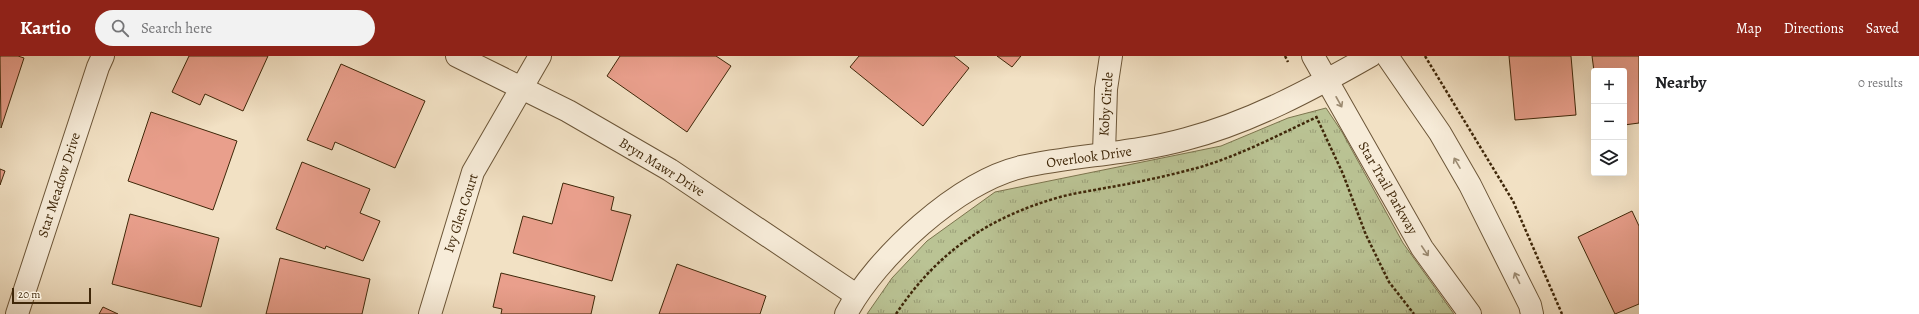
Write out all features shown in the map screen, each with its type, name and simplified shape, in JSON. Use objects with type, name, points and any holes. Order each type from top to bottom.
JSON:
[{"type":"street","name":"Star Meadow Drive","points":[[16,314],[98,67],[103,56]]},
{"type":"street","name":"Bryn Mawr Drive","points":[[457,56],[568,111],[670,170],[851,305]]},
{"type":"street","name":"Ivy Glen Court","points":[[430,314],[473,172],[540,56]]},
{"type":"street","name":"Koby Circle","points":[[1104,153],[1106,89],[1111,56]]},
{"type":"street","name":"Star Trail Parkway","points":[[1314,56],[1422,248],[1470,314]]},
{"type":"street","name":"Overlook Drive","points":[[851,305],[890,254],[946,205],[970,189],[1020,167],[1104,153],[1148,148],[1213,131],[1250,117],[1304,92],[1370,56]]},
{"type":"street","points":[[1387,56],[1440,133],[1470,185],[1530,305],[1532,314]]},
{"type":"path","points":[[1285,56],[1317,117],[1343,174],[1366,235],[1386,275],[1414,314]]},
{"type":"path","points":[[896,314],[918,285],[947,255],[976,232],[1006,216],[1061,197],[1195,168],[1226,159],[1317,117]]},
{"type":"green space","points":[[1326,108],[1342,132],[1403,243],[1454,314],[867,314],[892,278],[927,241],[995,192],[1221,146],[1288,118]]},
{"type":"building","points":[[0,56],[18,56],[24,58],[1,128]]},
{"type":"building","points":[[189,56],[268,56],[243,111],[205,94],[200,105],[172,92]]},
{"type":"building","points":[[620,56],[716,56],[731,66],[687,132],[607,76]]},
{"type":"building","points":[[859,56],[954,56],[969,68],[923,126],[850,67]]},
{"type":"building","points":[[997,56],[1021,56],[1012,67]]},
{"type":"building","points":[[1509,56],[1571,56],[1576,115],[1515,120]]},
{"type":"building","points":[[1592,56],[1639,56],[1639,123],[1627,125],[1627,68],[1594,68]]},
{"type":"building","points":[[341,64],[425,101],[395,168],[335,142],[332,150],[307,140]]},
{"type":"building","points":[[151,112],[237,141],[213,210],[128,181]]},
{"type":"building","points":[[302,162],[370,189],[360,213],[380,221],[363,261],[326,246],[325,249],[276,229]]},
{"type":"building","points":[[0,169],[5,171],[0,185]]},
{"type":"building","points":[[563,183],[614,197],[611,210],[631,215],[612,281],[513,253],[523,216],[552,224]]},
{"type":"building","points":[[1632,211],[1639,226],[1639,304],[1615,314],[1578,237]]},
{"type":"building","points":[[130,214],[219,238],[201,307],[112,284]]},
{"type":"building","points":[[280,258],[370,279],[362,314],[266,314]]},
{"type":"building","points":[[677,264],[766,296],[760,314],[659,314]]},
{"type":"building","points":[[501,273],[595,296],[591,314],[501,314],[502,309],[493,307]]},
{"type":"building","points":[[103,307],[118,314],[99,314]]}]
